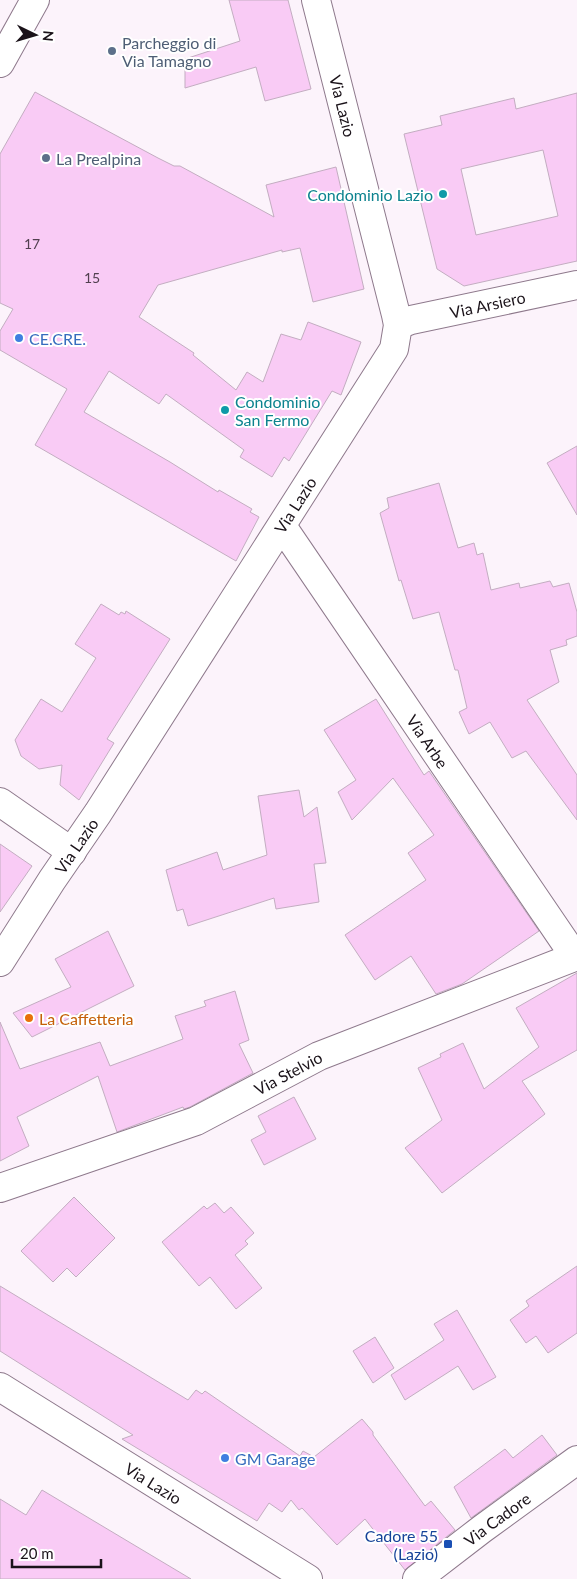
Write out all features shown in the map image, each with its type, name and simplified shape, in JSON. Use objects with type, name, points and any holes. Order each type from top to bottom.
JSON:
[{"type":"street","points":[[0,63],[35,0]]},
{"type":"street","name":"Via Lazio","points":[[0,962],[394,349],[398,325],[316,0]]},
{"type":"street","name":"Via Arsiero","points":[[398,325],[411,320],[577,285]]},
{"type":"street","name":"Via Arbe","points":[[282,526],[576,957]]},
{"type":"street","points":[[0,802],[72,852]]},
{"type":"street","name":"Via Stelvio","points":[[0,1188],[196,1120],[319,1056],[576,957]]},
{"type":"street","name":"Via Lazio","points":[[0,1386],[308,1579]]},
{"type":"street","name":"Via Cadore","points":[[417,1579],[577,1460]]},
{"type":"building","points":[[229,0],[288,0],[311,89],[265,101],[256,67],[185,88],[185,59],[240,41]]},
{"type":"building","points":[[35,92],[158,158],[174,166],[180,166],[274,217],[266,185],[336,167],[364,289],[313,302],[300,248],[282,252],[282,250],[158,285],[139,317],[194,353],[193,355],[236,390],[247,372],[263,382],[281,334],[301,340],[308,322],[361,342],[341,395],[332,391],[289,461],[284,457],[272,477],[240,457],[244,450],[166,394],[159,404],[109,371],[84,412],[218,492],[219,490],[252,509],[250,512],[259,517],[236,561],[35,445],[67,389],[0,350],[0,331],[13,309],[0,303],[0,154]]},
{"type":"building","name":"Condominio Lazio","points":[[577,93],[577,261],[464,286],[437,269],[404,134],[442,125],[440,116],[514,98],[516,109]],"holes":[[[543,150],[558,216],[476,235],[461,169]]]},
{"type":"building","points":[[577,446],[577,515],[547,463]]},
{"type":"building","points":[[439,483],[458,548],[474,543],[477,555],[483,553],[491,590],[519,583],[520,588],[550,581],[553,587],[569,583],[577,612],[577,636],[566,640],[567,645],[550,650],[559,682],[527,700],[577,775],[577,820],[526,751],[512,758],[490,722],[469,734],[459,712],[467,708],[458,670],[455,670],[439,612],[413,619],[401,580],[399,581],[380,513],[389,508],[387,498]]},
{"type":"building","points":[[101,604],[119,615],[121,612],[125,614],[126,611],[170,639],[107,739],[114,743],[79,800],[60,785],[62,765],[39,769],[21,756],[15,740],[41,699],[62,712],[96,658],[75,644]]},
{"type":"building","points":[[376,699],[424,775],[429,771],[539,931],[462,984],[436,994],[411,956],[375,980],[345,935],[426,880],[408,853],[434,835],[393,778],[352,820],[338,792],[356,780],[324,730]]},
{"type":"building","points":[[299,790],[304,817],[317,807],[326,863],[314,864],[319,902],[276,909],[274,898],[188,926],[183,909],[177,911],[166,870],[217,852],[223,870],[267,855],[258,796]]},
{"type":"building","points":[[0,844],[32,866],[0,912]]},
{"type":"building","points":[[108,931],[134,986],[32,1037],[13,1013],[71,987],[55,959]]},
{"type":"building","points":[[577,973],[577,1050],[522,1081],[545,1114],[442,1193],[405,1148],[442,1120],[418,1068],[441,1057],[440,1054],[463,1043],[484,1089],[539,1047],[516,1008]]},
{"type":"building","points":[[235,991],[249,1040],[239,1044],[253,1073],[190,1107],[184,1109],[183,1107],[117,1132],[98,1076],[17,1117],[29,1146],[0,1161],[0,1022],[20,1069],[100,1042],[110,1066],[183,1039],[175,1016],[206,1006],[204,1001]]},
{"type":"building","points":[[294,1097],[316,1139],[264,1165],[251,1140],[266,1132],[258,1116]]},
{"type":"building","points":[[74,1197],[115,1238],[76,1277],[67,1268],[53,1282],[21,1251]]},
{"type":"building","points":[[215,1203],[224,1213],[231,1207],[254,1233],[245,1241],[248,1244],[235,1255],[262,1288],[236,1309],[210,1277],[199,1286],[162,1242],[204,1206],[207,1209]]},
{"type":"building","points":[[577,1266],[577,1333],[548,1353],[536,1336],[526,1343],[510,1320],[529,1306],[526,1301]]},
{"type":"building","points":[[0,1286],[188,1400],[196,1390],[202,1394],[205,1391],[300,1456],[303,1451],[314,1457],[362,1419],[425,1506],[431,1501],[455,1530],[405,1570],[365,1519],[337,1545],[302,1508],[299,1510],[291,1500],[282,1512],[269,1503],[257,1521],[122,1439],[133,1435],[0,1351]]},
{"type":"building","points":[[457,1310],[496,1377],[473,1390],[458,1366],[405,1400],[391,1375],[444,1340],[434,1324]]},
{"type":"building","points":[[375,1337],[394,1368],[373,1383],[353,1351]]},
{"type":"building","points":[[542,1435],[557,1455],[471,1518],[454,1487],[505,1449],[513,1458]]},
{"type":"building","points":[[42,1490],[191,1579],[0,1579],[0,1499],[26,1515]]},
{"type":"place","name":"Parcheggio di Via Tamagno","points":[[112,51]]},
{"type":"place","name":"La Prealpina","points":[[46,158]]},
{"type":"place","name":"Condominio Lazio","points":[[443,194]]},
{"type":"place","name":"CE.CRE.","points":[[19,338]]},
{"type":"place","name":"Condominio San Fermo","points":[[225,410]]},
{"type":"place","name":"La Caffetteria","points":[[29,1018]]},
{"type":"place","name":"GM Garage","points":[[225,1458]]},
{"type":"place","name":"Cadore 55 (Lazio)","points":[[448,1544]]}]
